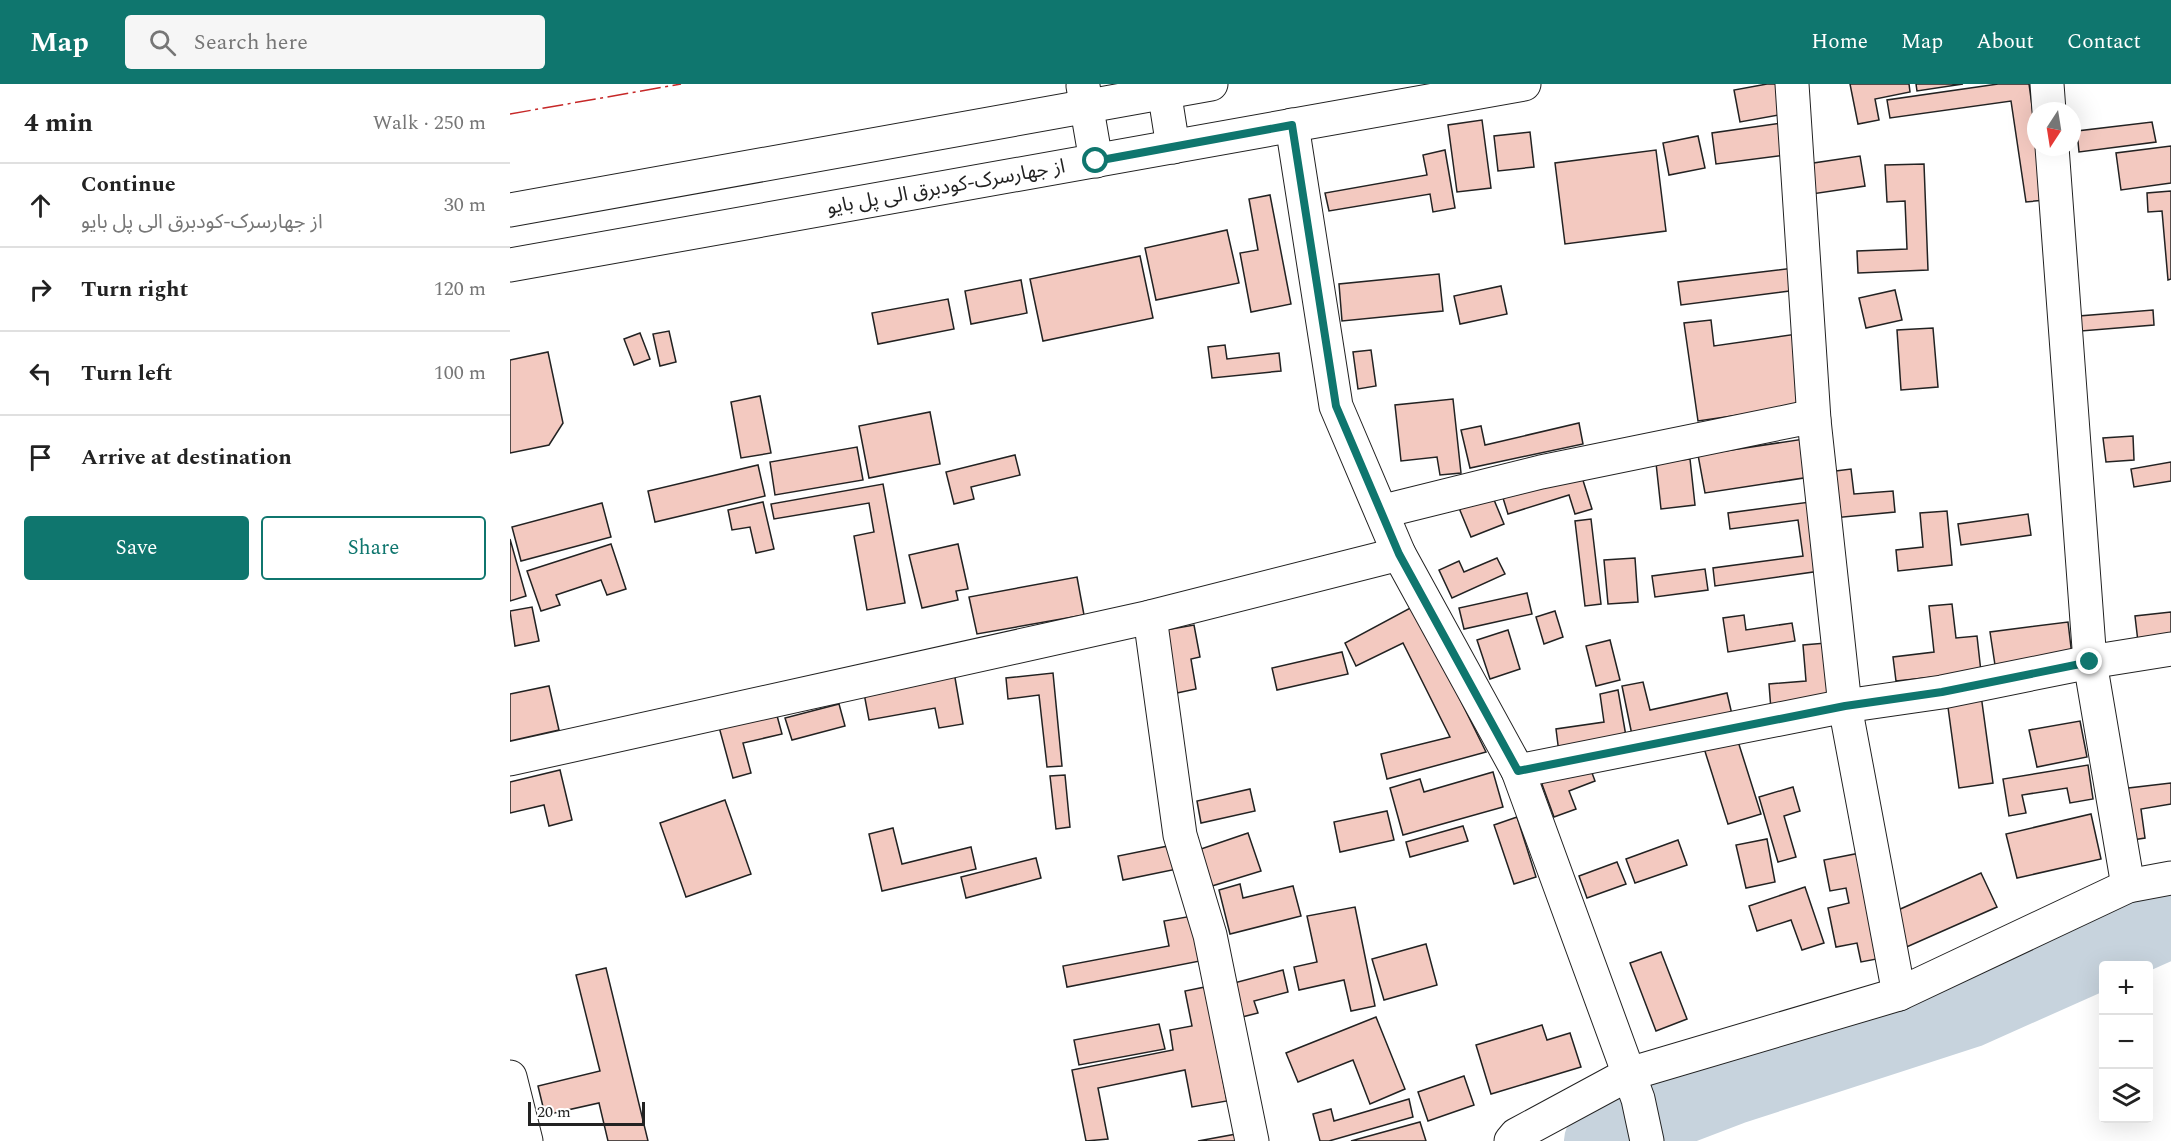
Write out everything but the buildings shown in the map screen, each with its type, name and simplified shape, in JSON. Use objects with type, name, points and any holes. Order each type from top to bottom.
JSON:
[{"type":"street","points":[[510,210],[1085,95],[1211,84]]},
{"type":"street","name":"از جهارسرک-کودبرق الی پل بایو","points":[[510,265],[1524,84]]},
{"type":"street","points":[[1792,84],[1814,420],[1845,706],[1899,994]]},
{"type":"street","points":[[2047,84],[2048,102]]},
{"type":"street","points":[[1164,88],[1173,147]]},
{"type":"street","points":[[1085,95],[1096,161]]},
{"type":"street","points":[[1292,125],[1336,406],[1399,554],[1518,771],[1633,1087],[1647,1136]]},
{"type":"street","points":[[2053,156],[2090,662],[2128,886]]},
{"type":"street","points":[[1382,513],[1392,508],[1541,472],[1789,422],[1814,420]]},
{"type":"street","points":[[510,759],[1150,617],[1399,554]]},
{"type":"street","points":[[1150,617],[1180,835],[1210,935],[1252,1141]]},
{"type":"street","points":[[1518,771],[1845,706],[1942,692],[2090,662],[2171,649]]},
{"type":"street","points":[[1511,1141],[1516,1135],[1633,1087],[1899,994],[2128,886],[2171,878]]},
{"type":"street","points":[[510,1077],[526,1141]]},
{"type":"waterway","points":[[1599,1141],[1732,1090],[1969,1013],[2171,923]]},
{"type":"power","points":[[510,114],[681,84]]},
{"type":"route","points":[[1096,161],[1292,125],[1336,406],[1399,554],[1518,771],[1845,706],[1942,692],[2090,662]]}]
